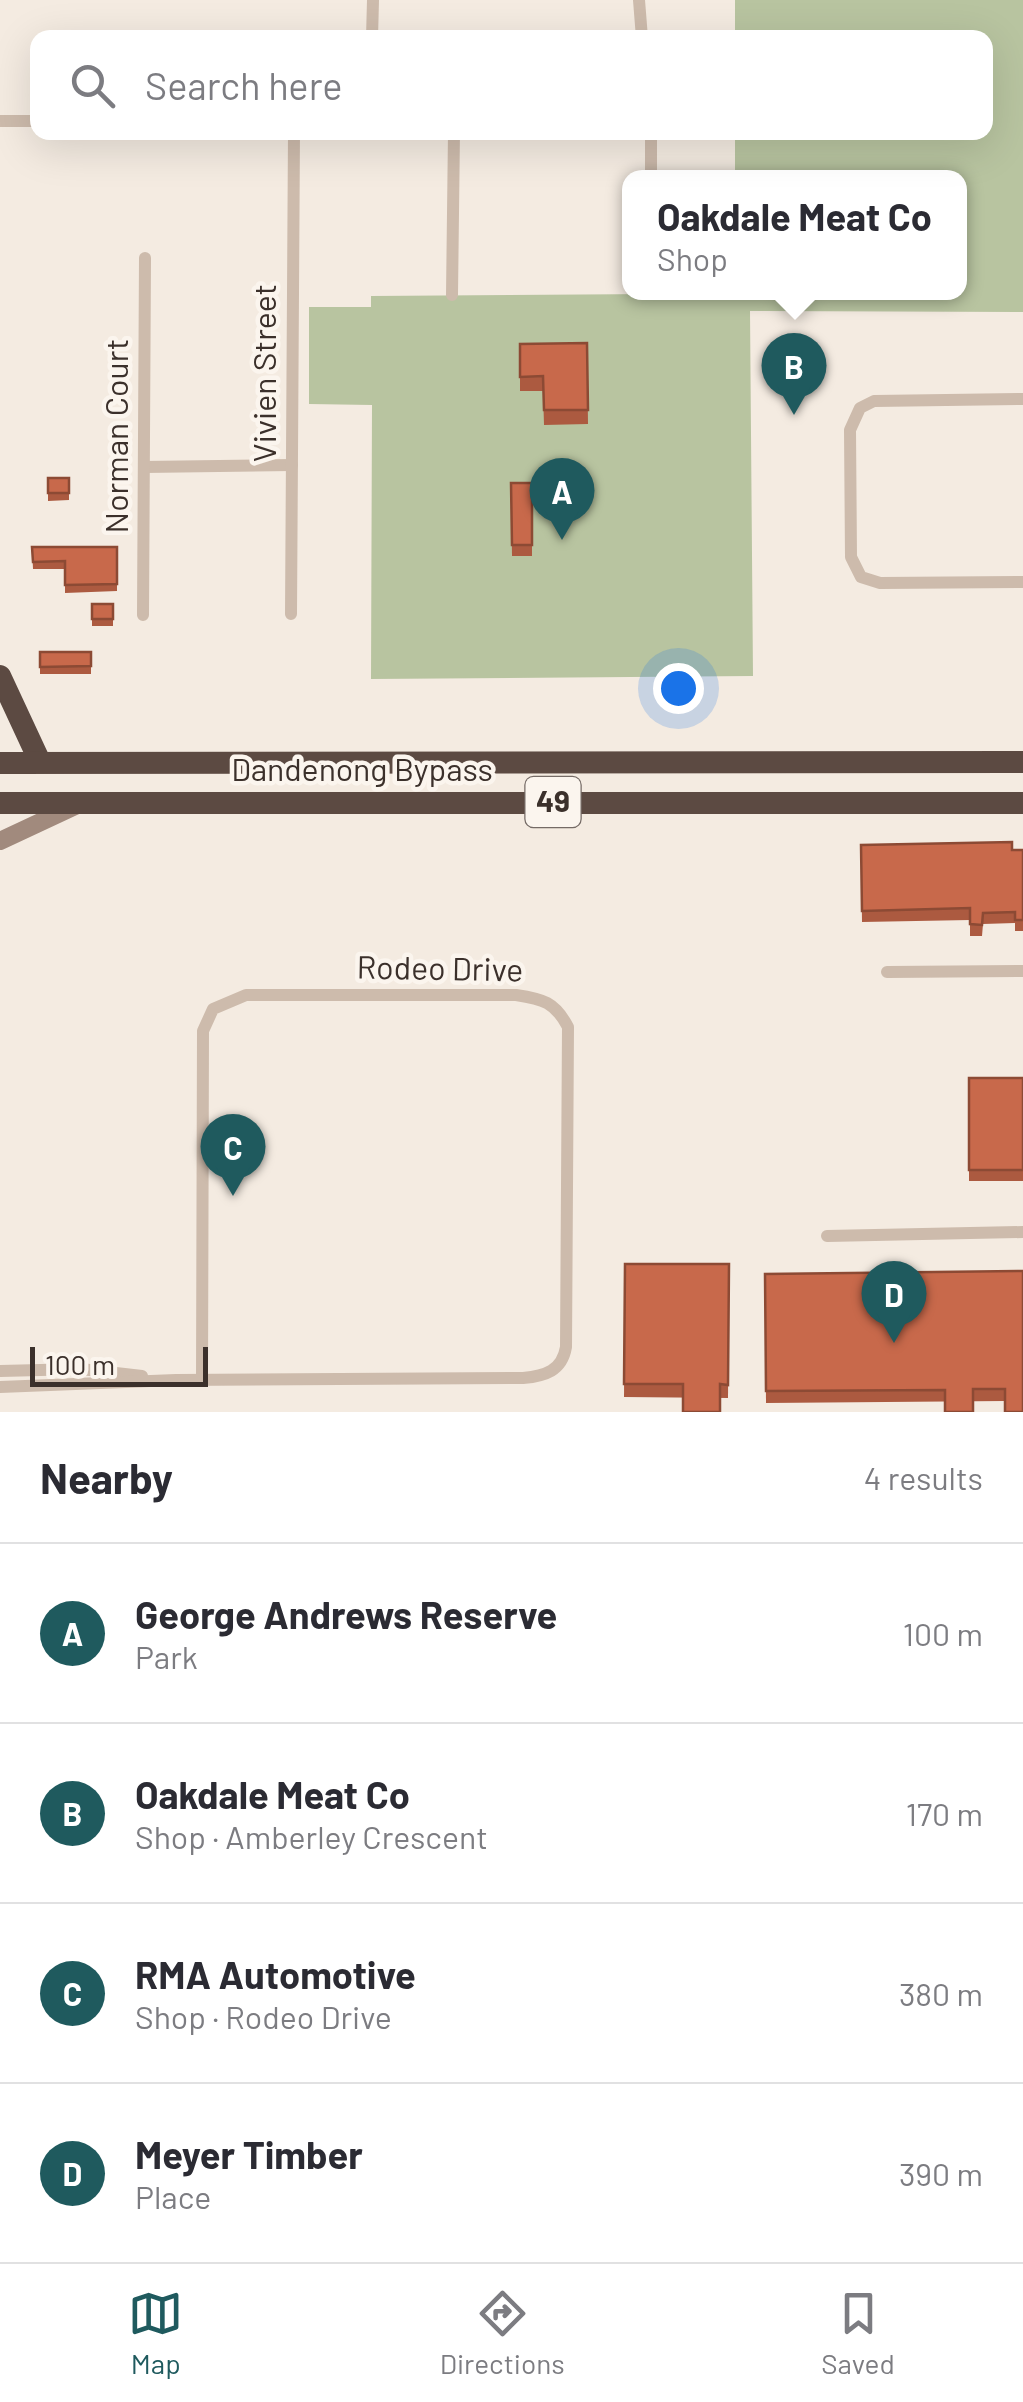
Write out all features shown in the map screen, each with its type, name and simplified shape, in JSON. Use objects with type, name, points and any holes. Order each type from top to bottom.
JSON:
[{"type":"highway","points":[[0,676],[40,762]]},
{"type":"highway","name":"Dandenong Bypass","points":[[0,763],[1023,762]]},
{"type":"highway","name":"Dandenong Bypass","points":[[0,803],[1023,803]]},
{"type":"main road","points":[[0,840],[82,803]]},
{"type":"street","points":[[372,0],[372,30]]},
{"type":"street","points":[[639,0],[641,30]]},
{"type":"street","points":[[0,121],[30,121]]},
{"type":"street","name":"Vivien Street","points":[[291,614],[294,140]]},
{"type":"street","points":[[452,295],[454,140]]},
{"type":"street","points":[[651,140],[651,170]]},
{"type":"street","name":"Norman Court","points":[[143,615],[145,258]]},
{"type":"street","points":[[1023,399],[874,401],[860,408],[850,430],[850,556],[861,577],[880,583],[1023,582]]},
{"type":"street","points":[[144,468],[292,465]]},
{"type":"street","points":[[887,972],[1023,971]]},
{"type":"street","name":"Rodeo Drive","points":[[0,1387],[176,1380],[202,1380],[523,1378],[540,1377],[562,1363],[566,1347],[568,1027],[559,1011],[546,1000],[516,995],[246,995],[225,1000],[213,1009],[204,1030],[202,1380]]},
{"type":"street","points":[[826,1236],[1023,1232]]},
{"type":"street","name":"Rodeo Drive","points":[[0,1371],[81,1369],[176,1380]]},
{"type":"green space","points":[[735,0],[1023,0],[1023,312],[750,311],[753,676],[371,679],[372,405],[309,404],[309,307],[371,307],[371,296],[622,294],[622,300],[967,300],[967,170],[735,170],[735,140],[993,140],[993,30],[735,30]]},
{"type":"building","points":[[587,343],[588,410],[544,410],[543,376],[520,377],[520,344]]},
{"type":"building","points":[[48,478],[69,478],[69,493],[48,493]]},
{"type":"building","points":[[511,483],[532,483],[532,545],[512,545]]},
{"type":"building","points":[[32,547],[117,547],[117,584],[65,585],[65,561],[33,562]]},
{"type":"building","points":[[92,604],[113,604],[113,619],[92,619]]},
{"type":"building","points":[[40,652],[91,652],[91,666],[40,667]]},
{"type":"building","points":[[1012,842],[1012,850],[1023,850],[1023,920],[1015,920],[1015,912],[983,913],[982,925],[970,924],[970,908],[862,911],[861,845]]},
{"type":"building","points":[[969,1078],[1023,1078],[1023,1170],[969,1170]]},
{"type":"building","points":[[625,1264],[729,1264],[728,1385],[720,1384],[720,1412],[683,1412],[683,1384],[624,1384]]},
{"type":"building","points":[[1023,1271],[1023,1412],[1005,1412],[1005,1389],[973,1389],[973,1412],[945,1412],[945,1390],[766,1391],[765,1274]]},
{"type":"place","name":"Oakdale Meat Co","points":[[794,415]]},
{"type":"place","name":"George Andrews Reserve","points":[[562,540]]},
{"type":"place","name":"RMA Automotive","points":[[233,1196]]},
{"type":"place","name":"Meyer Timber","points":[[894,1343]]}]
